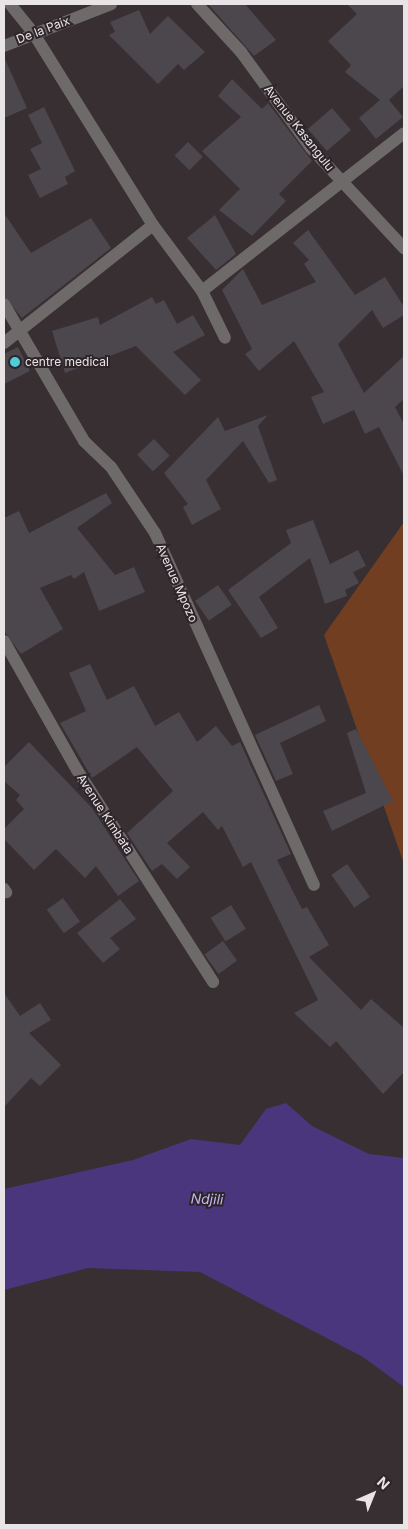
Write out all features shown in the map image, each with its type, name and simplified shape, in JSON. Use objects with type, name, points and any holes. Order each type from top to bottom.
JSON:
[{"type":"street","points":[[10,4],[34,34],[153,225],[202,291],[226,338]]},
{"type":"street","name":"De la Paix","points":[[4,46],[111,4]]},
{"type":"street","name":"Avenue Kasangulu","points":[[197,4],[241,52],[341,181],[404,248]]},
{"type":"street","points":[[202,291],[404,133]]},
{"type":"street","points":[[4,343],[153,225]]},
{"type":"street","name":"Avenue Mpozo","points":[[4,304],[22,330],[84,441],[111,467],[155,533],[314,885]]},
{"type":"street","name":"Avenue Kimbata","points":[[4,641],[77,770],[213,982]]},
{"type":"shaded area","points":[[404,522],[404,864],[324,635]]},
{"type":"water","name":"Ndjili","points":[[286,1103],[312,1126],[369,1154],[404,1158],[404,1387],[363,1357],[200,1272],[88,1268],[4,1290],[4,1189],[133,1160],[191,1139],[240,1145],[266,1109]]},
{"type":"building","points":[[208,4],[245,4],[276,40],[254,56]]},
{"type":"building","points":[[347,4],[404,4],[404,86],[389,100],[403,117],[376,139],[359,118],[380,100],[345,72],[351,65],[328,41],[357,14]]},
{"type":"building","points":[[139,10],[150,34],[168,16],[205,52],[184,70],[178,64],[158,84],[109,35],[115,32],[110,22]]},
{"type":"building","points":[[4,57],[27,108],[4,118]]},
{"type":"building","points":[[232,79],[262,109],[268,103],[312,161],[279,194],[286,201],[252,236],[219,210],[240,189],[202,151],[241,117],[218,96]]},
{"type":"building","points":[[44,107],[75,171],[65,177],[68,184],[40,198],[28,175],[41,169],[30,149],[42,143],[28,115]]},
{"type":"building","points":[[332,108],[351,130],[327,151],[308,129]]},
{"type":"building","points":[[188,142],[203,157],[189,170],[175,155]]},
{"type":"building","points":[[4,213],[31,253],[91,218],[111,248],[22,318],[4,296]]},
{"type":"building","points":[[215,215],[236,254],[216,270],[187,238]]},
{"type":"building","points":[[308,230],[355,295],[385,277],[404,307],[404,315],[383,328],[372,310],[338,344],[364,393],[404,356],[404,399],[395,407],[404,424],[404,476],[379,427],[365,434],[354,410],[323,424],[311,397],[324,392],[294,341],[259,371],[245,354],[252,349],[222,290],[243,269],[262,305],[316,282],[304,264],[309,260],[293,243]]},
{"type":"building","points":[[152,297],[156,304],[164,300],[177,324],[193,315],[205,335],[173,352],[201,380],[185,395],[136,346],[65,373],[52,331],[98,317],[100,325]]},
{"type":"building","name":"centre medical","points":[[18,347],[30,371],[4,384],[4,354]]},
{"type":"building","points":[[268,415],[258,426],[277,480],[269,483],[243,441],[206,480],[221,509],[192,525],[183,507],[188,504],[164,473],[218,417],[225,431]]},
{"type":"building","points":[[154,439],[170,456],[153,472],[137,455]]},
{"type":"building","points":[[106,493],[112,503],[77,528],[115,575],[134,567],[145,592],[99,611],[84,572],[74,579],[71,575],[40,588],[63,629],[21,654],[4,631],[4,518],[19,511],[29,533]]},
{"type":"building","points":[[313,520],[330,564],[358,550],[366,566],[353,572],[359,583],[345,590],[347,596],[325,604],[310,558],[259,597],[278,628],[261,638],[228,590],[291,543],[286,530]]},
{"type":"building","points":[[218,585],[232,605],[209,621],[195,601]]},
{"type":"building","points":[[90,664],[107,700],[134,686],[155,726],[179,712],[197,742],[216,726],[232,746],[240,742],[291,854],[277,860],[302,909],[307,907],[329,945],[309,957],[361,1010],[371,999],[404,1028],[404,1072],[383,1094],[336,1041],[330,1047],[294,1013],[318,1000],[251,862],[243,867],[222,826],[218,830],[203,812],[167,843],[190,867],[177,879],[162,864],[152,871],[127,833],[173,791],[137,747],[92,778],[60,723],[86,711],[69,673]]},
{"type":"building","points":[[319,705],[326,721],[280,743],[293,774],[276,781],[255,735]]},
{"type":"building","points":[[356,729],[393,801],[332,831],[323,811],[366,793],[347,733]]},
{"type":"building","points":[[29,742],[92,808],[139,881],[118,896],[96,866],[85,878],[56,849],[34,870],[4,839],[4,829],[24,809],[16,800],[20,795],[4,781],[4,767]]},
{"type":"building","points":[[347,864],[370,897],[354,908],[331,875]]},
{"type":"building","points":[[63,898],[80,921],[64,933],[47,910]]},
{"type":"building","points":[[120,899],[136,919],[110,938],[120,949],[103,963],[77,933]]},
{"type":"building","points":[[231,905],[246,929],[225,941],[211,918]]},
{"type":"building","points":[[223,941],[237,960],[218,974],[204,955]]},
{"type":"building","points":[[4,993],[20,1016],[40,1003],[51,1020],[29,1033],[61,1065],[40,1086],[31,1078],[4,1107]]},
{"type":"place","name":"centre medical","points":[[15,362]]}]
